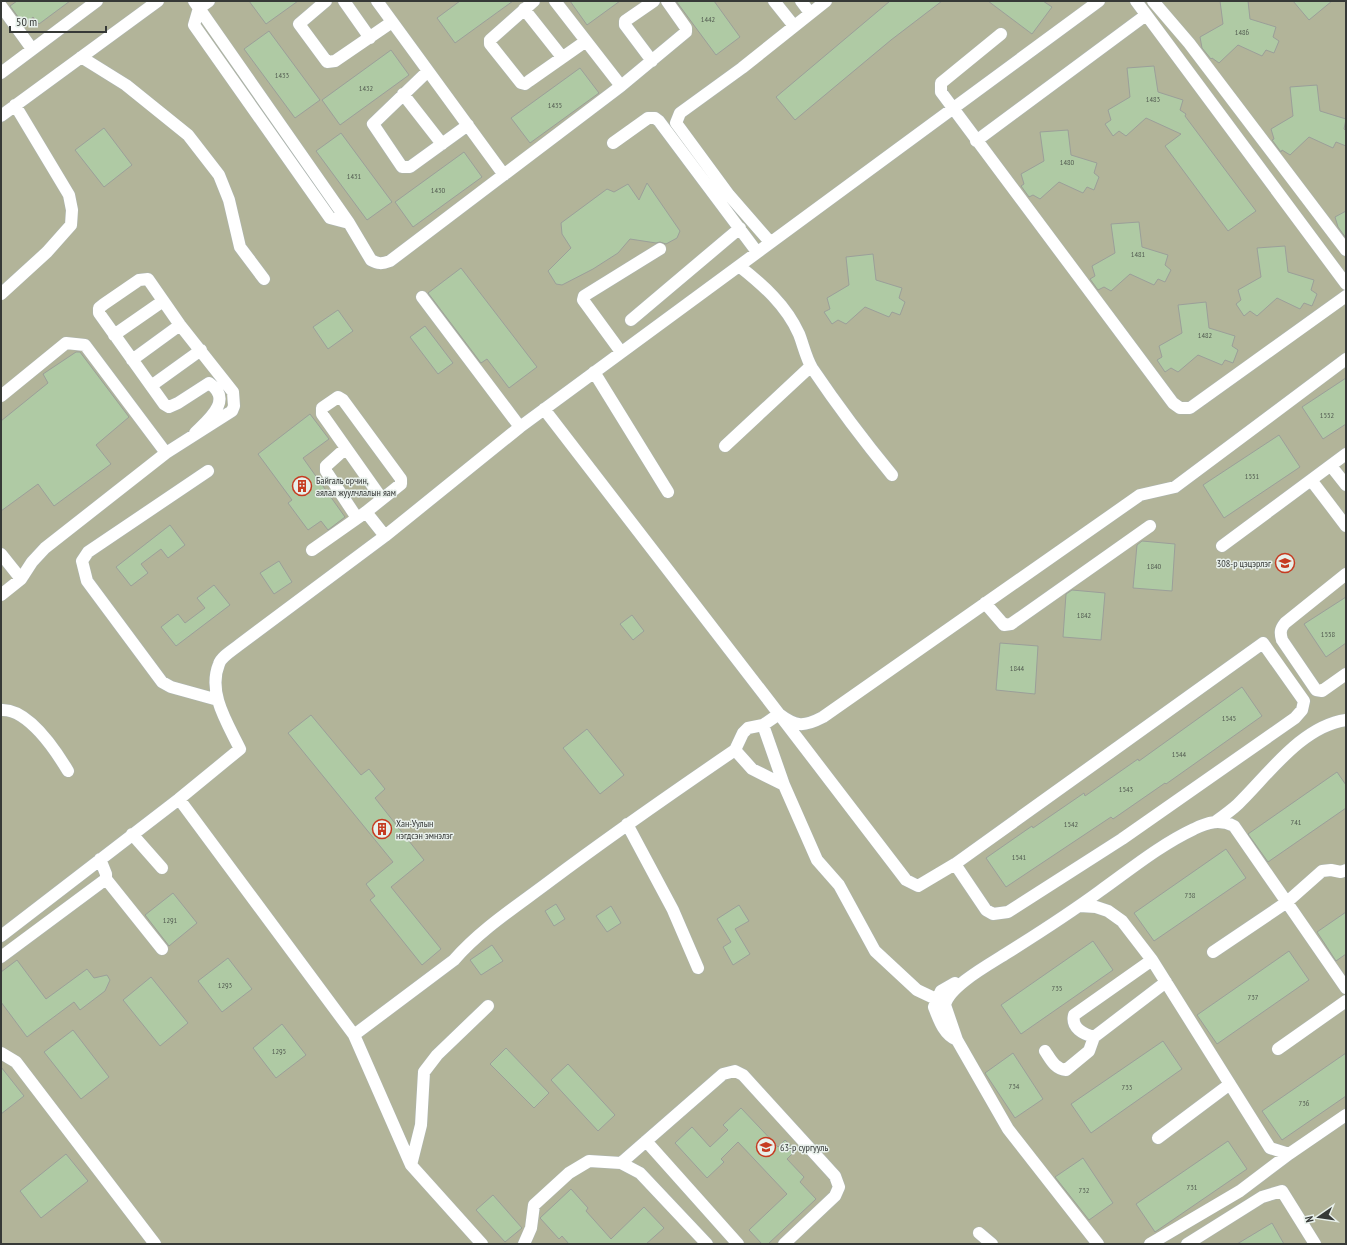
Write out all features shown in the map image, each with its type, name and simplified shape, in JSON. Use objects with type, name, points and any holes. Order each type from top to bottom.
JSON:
[{"type":"street","points":[[1,73],[97,1]]},
{"type":"street","points":[[1,116],[158,1]]},
{"type":"street","points":[[326,1],[299,24],[327,62],[335,61],[392,22]]},
{"type":"street","points":[[344,1],[370,38]]},
{"type":"street","points":[[377,1],[504,175]]},
{"type":"street","points":[[534,1],[490,42],[521,83],[525,84],[562,57],[586,42]]},
{"type":"street","points":[[555,1],[621,86]]},
{"type":"street","points":[[652,60],[625,25],[625,21],[654,1]]},
{"type":"street","points":[[201,3],[349,223],[371,260],[377,263],[383,263],[390,261],[621,86],[686,32],[686,28],[667,1]]},
{"type":"street","points":[[774,1],[794,26]]},
{"type":"street","points":[[801,1],[810,13]]},
{"type":"street","points":[[770,242],[729,195],[676,123],[680,113],[742,68],[826,1]]},
{"type":"street","points":[[1,936],[179,799],[240,749],[218,700],[216,684],[219,663],[238,645],[385,536],[544,409],[1099,1]]},
{"type":"street","points":[[1136,1],[1346,284]]},
{"type":"street","points":[[1159,3],[1346,250]]},
{"type":"street","points":[[1,6],[32,49]]},
{"type":"street","points":[[524,9],[562,57]]},
{"type":"street","points":[[976,141],[1146,15]]},
{"type":"street","points":[[1001,34],[941,83],[941,92],[952,109],[1173,403],[1180,408],[1190,408],[1346,296]]},
{"type":"street","points":[[81,57],[126,85],[188,135],[219,175],[229,200],[240,247],[264,278]]},
{"type":"street","points":[[428,71],[373,124],[402,167],[410,167],[468,125]]},
{"type":"street","points":[[403,94],[442,144]]},
{"type":"street","points":[[1,294],[47,252],[71,225],[72,210],[69,195],[15,105]]},
{"type":"street","points":[[613,143],[648,118],[654,118],[659,121],[757,252]]},
{"type":"street","points":[[631,320],[740,228]]},
{"type":"street","points":[[621,352],[583,300],[584,296],[660,249]]},
{"type":"street","points":[[739,266],[767,288],[784,310],[798,333],[811,366],[861,437],[892,475]]},
{"type":"street","points":[[1,595],[21,579],[32,562],[45,548],[166,452],[195,433],[207,428],[232,411],[234,406],[233,392],[180,325],[148,279],[139,280],[99,308],[99,313],[164,404],[169,407],[209,383],[214,386],[219,397],[216,412],[195,433]]},
{"type":"street","points":[[422,296],[520,427]]},
{"type":"street","points":[[114,335],[163,301]]},
{"type":"street","points":[[132,360],[180,325]]},
{"type":"street","points":[[1,396],[66,343],[86,344],[166,452]]},
{"type":"street","points":[[151,386],[201,350]]},
{"type":"street","points":[[779,714],[791,723],[812,723],[1140,495],[1175,487],[1346,359]]},
{"type":"street","points":[[725,446],[811,366]]},
{"type":"street","points":[[594,372],[668,492]]},
{"type":"street","points":[[312,550],[362,515],[401,484],[401,479],[343,400],[338,397],[322,408],[322,414],[382,499]]},
{"type":"street","points":[[544,409],[906,880],[918,886],[955,864],[1263,643],[1304,701],[1302,710],[1295,718],[1122,840],[1008,912],[993,914],[986,910],[955,864]]},
{"type":"street","points":[[346,448],[326,466],[326,471],[362,515],[385,536]]},
{"type":"street","points":[[1222,546],[1346,454]]},
{"type":"street","points":[[1331,466],[1346,484]]},
{"type":"street","points":[[208,471],[88,552],[82,561],[87,581],[162,682],[170,688],[218,700]]},
{"type":"street","points":[[1312,480],[1346,526]]},
{"type":"street","points":[[986,603],[1004,625],[1011,624],[1150,526]]},
{"type":"street","points":[[1,554],[21,579]]},
{"type":"street","points":[[1346,574],[1285,623],[1281,628],[1282,640],[1316,690],[1322,691],[1346,674]]},
{"type":"street","points":[[1,710],[7,710],[31,722],[60,758],[68,771]]},
{"type":"street","points":[[354,1035],[454,960],[493,923],[627,824],[735,750],[743,733],[748,728],[763,725],[779,714]]},
{"type":"street","points":[[1215,822],[1241,802],[1268,770],[1299,743],[1323,727],[1346,720]]},
{"type":"street","points":[[763,725],[784,785],[817,860],[839,885],[875,951],[917,990],[936,999]]},
{"type":"street","points":[[735,750],[752,769],[784,785]]},
{"type":"street","points":[[179,799],[354,1035],[411,1165],[482,1244]]},
{"type":"street","points":[[1098,1244],[1008,1129],[958,1040],[945,1005],[950,993],[970,977],[1080,906],[1155,851],[1195,828],[1224,821],[1234,826],[1346,988]]},
{"type":"street","points":[[627,824],[673,910],[698,968]]},
{"type":"street","points":[[132,834],[162,868]]},
{"type":"street","points":[[100,859],[106,874],[106,879],[162,949]]},
{"type":"street","points":[[1213,952],[1287,902],[1322,871],[1331,870],[1341,872],[1346,870]]},
{"type":"street","points":[[1,957],[106,879]]},
{"type":"street","points":[[1080,906],[1102,909],[1122,921],[1152,960],[1270,1148],[1289,1154]]},
{"type":"street","points":[[1094,1037],[1082,1034],[1073,1019],[1074,1015],[1152,960]]},
{"type":"street","points":[[958,1040],[950,1037],[939,1022],[934,1007],[936,999],[941,991],[962,979],[970,977]]},
{"type":"street","points":[[1046,1051],[1056,1066],[1061,1070],[1066,1070],[1089,1052],[1094,1037],[1166,982]]},
{"type":"street","points":[[1278,1049],[1346,1001]]},
{"type":"street","points":[[411,1165],[421,1125],[424,1072],[437,1055],[488,1006]]},
{"type":"street","points":[[1,1053],[16,1062],[155,1244]]},
{"type":"street","points":[[621,1163],[723,1074],[735,1071],[743,1075],[835,1176],[839,1186],[835,1196],[784,1244]]},
{"type":"street","points":[[1158,1138],[1230,1084]]},
{"type":"street","points":[[1150,1244],[1240,1192],[1289,1154],[1346,1115]]},
{"type":"street","points":[[646,1141],[732,1242]]},
{"type":"street","points":[[524,1244],[531,1228],[534,1205],[569,1173],[589,1161],[621,1163],[640,1173],[707,1244]]},
{"type":"street","points":[[1187,1244],[1262,1197],[1282,1191],[1315,1244]]},
{"type":"street","points":[[979,1233],[992,1244]]},
{"type":"green space","points":[[1,1],[1346,1],[1346,1244],[1,1244]]},
{"type":"building","points":[[17,1],[70,1],[39,24],[33,17],[24,25],[10,6]]},
{"type":"building","points":[[249,1],[298,1],[266,24]]},
{"type":"building","points":[[460,1],[513,1],[455,43],[437,18]]},
{"type":"building","points":[[570,1],[620,1],[587,25]]},
{"type":"building","points":[[676,1],[714,1],[740,37],[716,55]]},
{"type":"building","points":[[890,1],[942,1],[891,40],[795,120],[776,97]]},
{"type":"building","points":[[988,1],[1043,1],[1052,7],[1032,34]]},
{"type":"building","points":[[1220,1],[1248,1],[1250,19],[1276,27],[1273,37],[1279,41],[1274,53],[1266,50],[1262,56],[1238,45],[1219,63],[1212,58],[1211,59],[1202,48],[1200,37],[1223,24]]},
{"type":"building","points":[[1293,1],[1332,1],[1309,20]]},
{"type":"building","points":[[269,31],[320,100],[295,118],[244,49]]},
{"type":"building","points":[[391,50],[409,75],[340,125],[322,100]]},
{"type":"building","points":[[1154,66],[1158,92],[1183,100],[1180,110],[1186,114],[1185,116],[1256,211],[1228,231],[1165,146],[1181,134],[1146,118],[1126,136],[1119,131],[1113,136],[1105,124],[1111,120],[1108,110],[1130,97],[1127,68]]},
{"type":"building","points":[[580,68],[599,93],[530,143],[511,118]]},
{"type":"building","points":[[1317,85],[1320,111],[1346,119],[1344,129],[1346,131],[1346,146],[1336,142],[1333,148],[1309,137],[1290,155],[1282,150],[1281,152],[1272,140],[1274,139],[1271,129],[1293,116],[1290,87]]},
{"type":"building","points":[[104,128],[132,165],[104,187],[75,150]]},
{"type":"building","points":[[1068,130],[1071,155],[1097,163],[1094,173],[1099,177],[1094,190],[1087,187],[1083,193],[1059,182],[1040,199],[1033,195],[1029,197],[1021,186],[1024,184],[1021,174],[1044,161],[1040,132]]},
{"type":"building","points":[[341,133],[392,202],[367,220],[316,151]]},
{"type":"building","points":[[464,152],[482,177],[413,227],[395,202]]},
{"type":"building","points":[[647,183],[680,231],[677,238],[666,244],[630,239],[618,253],[593,269],[562,285],[556,284],[548,271],[571,248],[562,234],[561,223],[607,189],[614,192],[628,184],[639,200]]},
{"type":"building","points":[[1346,211],[1346,238],[1338,227],[1335,217]]},
{"type":"building","points":[[1139,222],[1142,247],[1168,255],[1165,265],[1171,270],[1165,282],[1158,279],[1154,285],[1130,274],[1111,291],[1104,287],[1098,290],[1090,279],[1095,276],[1092,266],[1115,253],[1111,224]]},
{"type":"building","points":[[1285,246],[1288,272],[1314,280],[1311,290],[1317,294],[1312,306],[1304,303],[1300,309],[1277,298],[1257,316],[1250,311],[1244,316],[1236,304],[1241,300],[1238,290],[1261,277],[1257,248]]},
{"type":"building","points":[[873,254],[876,280],[902,288],[899,298],[905,302],[900,315],[892,312],[889,317],[865,307],[846,324],[838,320],[832,324],[824,312],[830,309],[827,298],[849,285],[846,257]]},
{"type":"building","points":[[461,268],[537,367],[509,388],[487,359],[481,363],[428,293]]},
{"type":"building","points":[[1206,302],[1209,328],[1235,336],[1232,346],[1238,350],[1233,363],[1225,360],[1222,365],[1198,355],[1178,372],[1171,368],[1165,372],[1157,360],[1162,357],[1159,346],[1182,333],[1178,305]]},
{"type":"building","points":[[338,310],[353,331],[328,349],[313,327]]},
{"type":"building","points":[[425,326],[453,363],[438,374],[410,337]]},
{"type":"building","points":[[76,352],[80,352],[129,417],[96,445],[111,464],[54,506],[38,484],[1,511],[1,421],[48,383],[43,374]]},
{"type":"building","points":[[1346,378],[1346,424],[1323,439],[1302,407]]},
{"type":"building","name":"Байгаль орчин, аялал жуулчлалын яам","points":[[310,414],[329,439],[303,458],[345,517],[328,530],[321,521],[308,530],[288,503],[292,500],[258,454]]},
{"type":"building","points":[[1279,435],[1300,467],[1224,518],[1203,485]]},
{"type":"building","points":[[170,525],[185,545],[168,558],[161,549],[141,564],[148,573],[131,586],[116,567]]},
{"type":"building","points":[[1142,541],[1175,544],[1172,591],[1133,588],[1137,545]]},
{"type":"building","points":[[279,561],[292,582],[274,594],[260,573]]},
{"type":"building","points":[[214,585],[230,605],[176,646],[161,627],[178,614],[185,623],[205,608],[197,598]]},
{"type":"building","points":[[1072,590],[1105,593],[1101,640],[1063,637],[1066,594]]},
{"type":"building","points":[[1346,597],[1346,643],[1326,657],[1304,624]]},
{"type":"building","points":[[632,615],[644,631],[633,640],[620,624]]},
{"type":"building","points":[[1000,643],[1038,646],[1035,694],[996,690]]},
{"type":"building","points":[[1242,687],[1262,716],[1166,784],[1165,783],[1113,819],[1111,817],[1006,887],[986,858],[1032,826],[1033,828],[1084,793],[1085,796],[1138,759],[1139,761]]},
{"type":"building","name":"Хан-Уулын нэгдсэн эмнэлэг","points":[[311,715],[361,775],[369,769],[385,789],[375,798],[424,860],[391,887],[441,949],[422,965],[370,900],[375,896],[366,884],[393,862],[288,733]]},
{"type":"building","points":[[587,729],[624,775],[600,794],[563,748]]},
{"type":"building","points":[[1337,772],[1346,785],[1346,808],[1268,862],[1248,834]]},
{"type":"building","points":[[1226,849],[1246,878],[1154,941],[1134,913]]},
{"type":"building","points":[[173,893],[197,923],[169,946],[145,915]]},
{"type":"building","points":[[556,904],[565,919],[554,926],[545,911]]},
{"type":"building","points":[[739,905],[749,921],[735,929],[750,954],[733,965],[723,947],[731,942],[717,919]]},
{"type":"building","points":[[611,906],[621,923],[607,932],[596,916]]},
{"type":"building","points":[[1346,912],[1346,954],[1336,961],[1317,932]]},
{"type":"building","points":[[1093,941],[1113,970],[1021,1034],[1001,1005]]},
{"type":"building","points":[[492,945],[503,961],[481,975],[470,960]]},
{"type":"building","points":[[1289,951],[1309,980],[1217,1044],[1197,1015]]},
{"type":"building","points":[[228,958],[252,989],[222,1012],[198,981]]},
{"type":"building","points":[[17,960],[46,999],[87,969],[94,978],[107,975],[110,980],[105,991],[80,1010],[74,1002],[27,1037],[1,1002],[1,972]]},
{"type":"building","points":[[151,977],[188,1023],[160,1046],[123,1000]]},
{"type":"building","points":[[282,1024],[306,1055],[276,1078],[253,1048]]},
{"type":"building","points":[[73,1030],[109,1077],[81,1099],[44,1052]]},
{"type":"building","points":[[1163,1041],[1182,1069],[1091,1133],[1071,1104]]},
{"type":"building","points":[[506,1048],[549,1093],[534,1108],[490,1064]]},
{"type":"building","points":[[1013,1053],[1043,1099],[1015,1118],[985,1073]]},
{"type":"building","points":[[1346,1053],[1346,1096],[1282,1140],[1262,1111]]},
{"type":"building","points":[[568,1064],[615,1115],[598,1131],[551,1080]]},
{"type":"building","points":[[1,1067],[24,1096],[1,1114]]},
{"type":"building","points":[[741,1108],[778,1147],[785,1140],[796,1150],[787,1159],[804,1177],[800,1182],[816,1199],[768,1244],[762,1244],[749,1230],[787,1194],[738,1142],[721,1159],[724,1162],[707,1178],[675,1143],[692,1127],[710,1147],[728,1130],[723,1125]]},
{"type":"building","points":[[1228,1141],[1247,1169],[1155,1232],[1136,1204]]},
{"type":"building","points":[[66,1154],[88,1181],[41,1218],[20,1191]]},
{"type":"building","points":[[1083,1158],[1113,1203],[1089,1220],[1055,1177]]},
{"type":"building","points":[[571,1189],[588,1208],[586,1211],[611,1239],[644,1207],[664,1228],[646,1244],[569,1244],[562,1236],[559,1239],[540,1218]]},
{"type":"building","points":[[493,1195],[522,1228],[505,1242],[476,1210]]},
{"type":"building","points":[[1272,1223],[1284,1244],[1237,1244]]},
{"type":"place","name":"Байгаль орчин, аялал жуулчлалын яам","points":[[302,486]]},
{"type":"place","name":"308-р цэцэрлэг","points":[[1285,563]]},
{"type":"place","name":"Хан-Уулын нэгдсэн эмнэлэг","points":[[382,829]]},
{"type":"place","name":"63-р сургууль","points":[[766,1147]]}]
